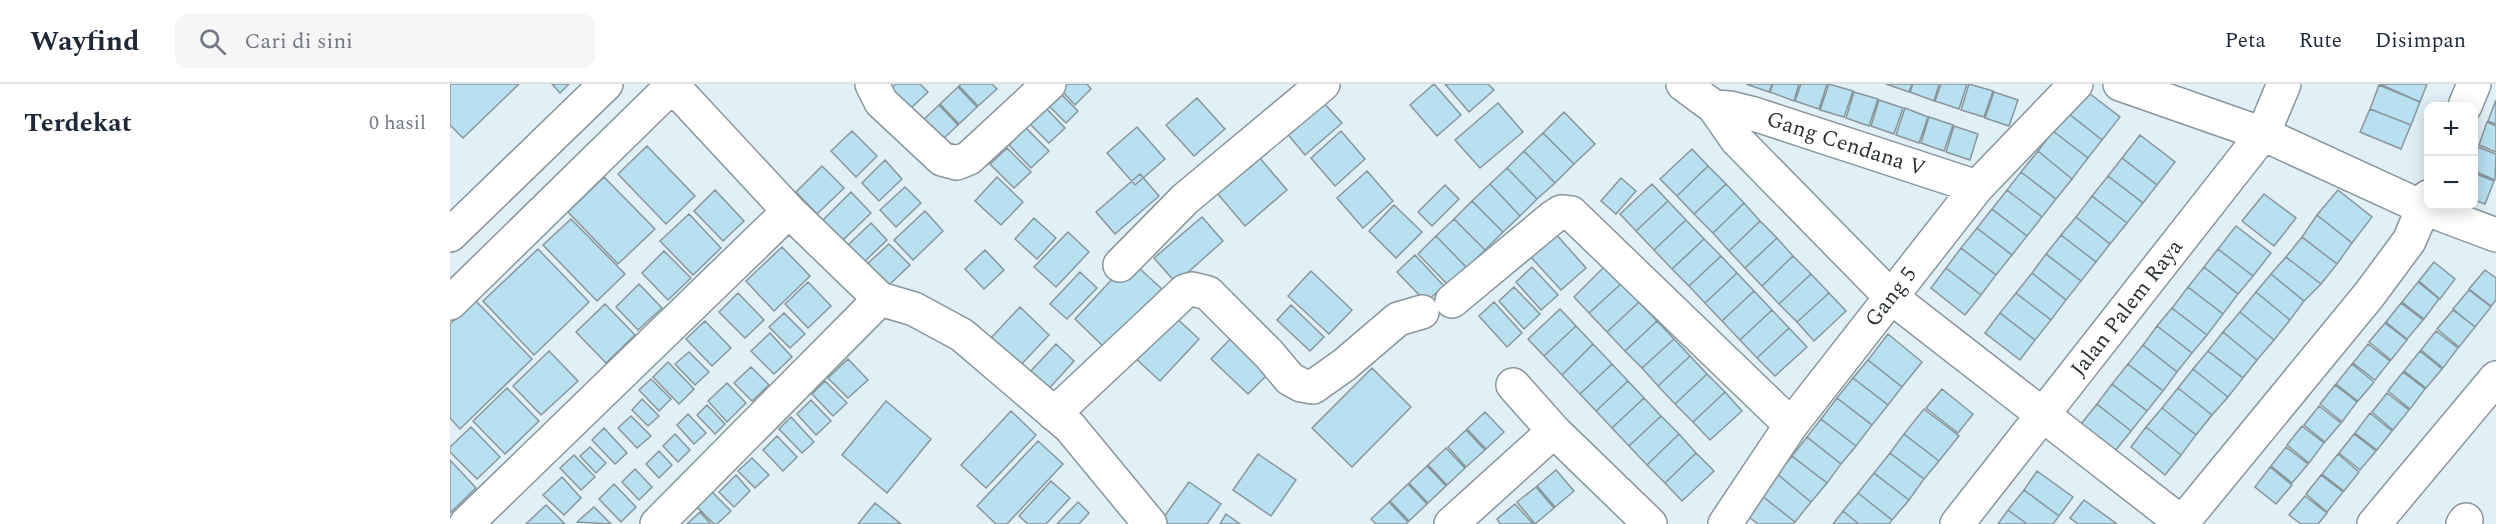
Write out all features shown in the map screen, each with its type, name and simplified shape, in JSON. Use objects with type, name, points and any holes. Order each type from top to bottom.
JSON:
[{"type":"street","points":[[450,235],[606,84]]},
{"type":"street","points":[[872,84],[881,102],[942,159],[957,163],[969,158],[1049,84]]},
{"type":"street","points":[[1120,265],[1185,198],[1323,84]]},
{"type":"street","name":"Gang Cendana V","points":[[1683,84],[1714,107],[1737,140],[1891,297],[2181,523]]},
{"type":"street","name":"Gang 5","points":[[1725,524],[1791,425],[1977,187],[2076,84]]},
{"type":"street","points":[[2120,84],[2263,134],[2424,201]]},
{"type":"street","name":"Jalan Palem Raya","points":[[1957,524],[2263,134],[2284,84]]},
{"type":"street","points":[[2467,102],[2474,84]]},
{"type":"street","points":[[450,303],[672,85],[789,211],[880,299],[914,309],[962,335],[1082,440],[1150,524]]},
{"type":"street","name":"Gang Cendana V","points":[[1714,107],[1730,108],[1762,117],[1977,187]]},
{"type":"street","points":[[2181,523],[2369,295],[2409,241],[2424,207]]},
{"type":"street","points":[[2443,210],[2496,235]]},
{"type":"street","points":[[466,524],[789,211]]},
{"type":"street","points":[[1452,301],[1552,218],[1561,212],[1570,213],[1791,425]]},
{"type":"street","points":[[1054,414],[1185,291],[1192,289],[1208,293],[1269,354],[1290,379],[1301,385],[1313,387],[1344,365],[1398,319],[1422,312]]},
{"type":"street","points":[[657,524],[880,299]]},
{"type":"street","points":[[2374,524],[2496,378]]},
{"type":"street","points":[[1513,385],[1554,431],[1650,524]]},
{"type":"street","points":[[1451,524],[1554,431]]},
{"type":"building","points":[[450,84],[519,84],[463,138],[450,125]]},
{"type":"building","points":[[552,84],[569,84],[560,93]]},
{"type":"building","points":[[896,84],[920,84],[928,92],[910,109],[890,89]]},
{"type":"building","points":[[961,84],[992,84],[997,89],[978,106],[959,86]]},
{"type":"building","points":[[1066,84],[1087,84],[1091,89],[1075,105],[1060,89]]},
{"type":"building","points":[[1434,84],[1461,115],[1437,136],[1410,105]]},
{"type":"building","points":[[1445,84],[1488,84],[1494,90],[1469,112]]},
{"type":"building","points":[[1746,84],[1772,84],[1769,92]]},
{"type":"building","points":[[1773,84],[1799,84],[1794,101],[1770,92]]},
{"type":"building","points":[[1801,84],[1827,84],[1819,109],[1795,101]]},
{"type":"building","points":[[1829,84],[1853,91],[1844,117],[1820,110]]},
{"type":"building","points":[[1886,84],[1912,84],[1909,92]]},
{"type":"building","points":[[1913,84],[1939,84],[1934,101],[1910,92]]},
{"type":"building","points":[[1941,84],[1967,84],[1959,109],[1935,101]]},
{"type":"building","points":[[1969,84],[1993,91],[1984,117],[1961,110]]},
{"type":"building","points":[[2380,84],[2427,84],[2420,102]]},
{"type":"building","points":[[2379,85],[2420,102],[2411,125],[2370,109]]},
{"type":"building","points":[[958,87],[977,107],[959,124],[940,104]]},
{"type":"building","points":[[1057,90],[1078,111],[1066,123],[1045,102]]},
{"type":"building","points":[[2085,90],[2120,117],[2102,140],[2068,113]]},
{"type":"building","points":[[1854,92],[1878,99],[1869,126],[1846,118]]},
{"type":"building","points":[[1994,92],[2018,100],[2009,126],[1985,118]]},
{"type":"building","points":[[1197,98],[1225,129],[1194,156],[1166,125]]},
{"type":"building","points":[[1879,100],[1903,108],[1894,134],[1871,126]]},
{"type":"building","points":[[2496,100],[2496,124],[2488,121]]},
{"type":"building","points":[[1322,101],[1342,123],[1305,155],[1286,132]]},
{"type":"building","points":[[1498,103],[1523,132],[1480,168],[1455,140]]},
{"type":"building","points":[[939,105],[958,125],[940,142],[921,122]]},
{"type":"building","points":[[1045,107],[1065,128],[1049,143],[1029,123]]},
{"type":"building","points":[[1905,108],[1928,117],[1919,143],[1896,135]]},
{"type":"building","points":[[2370,109],[2411,125],[2401,149],[2360,132]]},
{"type":"building","points":[[1564,112],[1595,144],[1574,164],[1543,133]]},
{"type":"building","points":[[2068,113],[2102,140],[2088,158],[2053,131]]},
{"type":"building","points":[[1929,117],[1953,125],[1944,151],[1921,143]]},
{"type":"building","points":[[2487,122],[2496,126],[2496,152],[2479,145]]},
{"type":"building","points":[[1954,126],[1978,134],[1970,160],[1946,152]]},
{"type":"building","points":[[1137,127],[1165,159],[1135,185],[1107,153]]},
{"type":"building","points":[[1026,128],[1049,151],[1031,168],[1009,145]]},
{"type":"building","points":[[852,131],[877,156],[856,177],[831,151]]},
{"type":"building","points":[[1341,131],[1365,159],[1335,186],[1311,158]]},
{"type":"building","points":[[2053,131],[2088,158],[2072,179],[2038,151]]},
{"type":"building","points":[[1543,133],[1574,164],[1555,183],[1524,151]]},
{"type":"building","points":[[2140,135],[2175,162],[2157,185],[2122,158]]},
{"type":"building","points":[[647,146],[695,196],[666,224],[618,174]]},
{"type":"building","points":[[2478,147],[2496,154],[2495,180],[2478,173]]},
{"type":"building","points":[[1007,148],[1031,172],[1014,188],[990,164]]},
{"type":"building","points":[[1692,149],[1708,166],[1677,196],[1660,179]]},
{"type":"building","points":[[1253,150],[1287,190],[1245,226],[1212,187]]},
{"type":"building","points":[[1524,151],[1555,183],[1537,199],[1507,168]]},
{"type":"building","points":[[2038,151],[2072,179],[2056,199],[2021,172]]},
{"type":"building","points":[[2122,158],[2157,185],[2143,203],[2108,176]]},
{"type":"building","points":[[885,160],[902,179],[879,201],[862,183]]},
{"type":"building","points":[[822,166],[844,188],[817,214],[796,192]]},
{"type":"building","points":[[1708,166],[1726,184],[1694,214],[1677,196]]},
{"type":"building","points":[[1507,168],[1537,199],[1520,216],[1490,184]]},
{"type":"building","points":[[1367,171],[1393,201],[1363,228],[1337,198]]},
{"type":"building","points":[[2021,172],[2056,199],[2042,217],[2007,190]]},
{"type":"building","points":[[1140,174],[1159,196],[1115,234],[1096,212]]},
{"type":"building","points":[[2478,175],[2494,181],[2485,204],[2478,201]]},
{"type":"building","points":[[2108,176],[2143,203],[2127,223],[2092,196]]},
{"type":"building","points":[[604,177],[655,229],[618,264],[568,212]]},
{"type":"building","points":[[997,177],[1023,202],[1001,225],[975,201]]},
{"type":"building","points":[[1621,178],[1636,191],[1616,214],[1601,201]]},
{"type":"building","points":[[1490,184],[1520,216],[1503,232],[1472,201]]},
{"type":"building","points":[[1652,184],[1668,201],[1636,231],[1620,214]]},
{"type":"building","points":[[1726,184],[1744,203],[1713,233],[1694,214]]},
{"type":"building","points":[[1445,185],[1459,199],[1432,226],[1418,212]]},
{"type":"building","points":[[905,187],[921,203],[896,227],[880,210]]},
{"type":"building","points":[[715,190],[744,221],[723,241],[694,211]]},
{"type":"building","points":[[2007,190],[2042,217],[2027,236],[1992,209]]},
{"type":"building","points":[[2338,190],[2372,217],[2352,243],[2317,215]]},
{"type":"building","points":[[851,192],[871,213],[842,241],[822,221]]},
{"type":"building","points":[[2264,194],[2296,218],[2274,246],[2242,221]]},
{"type":"building","points":[[2092,196],[2127,223],[2110,244],[2076,217]]},
{"type":"building","points":[[1472,201],[1503,232],[1485,250],[1454,219]]},
{"type":"building","points":[[1668,201],[1686,220],[1654,250],[1636,231]]},
{"type":"building","points":[[1744,203],[1760,221],[1729,251],[1713,233]]},
{"type":"building","points":[[1394,205],[1422,232],[1396,258],[1369,231]]},
{"type":"building","points":[[1992,209],[2027,236],[2012,255],[1977,228]]},
{"type":"building","points":[[925,211],[943,231],[913,260],[894,240]]},
{"type":"building","points":[[689,214],[721,248],[693,275],[660,241]]},
{"type":"building","points":[[2317,215],[2352,243],[2337,264],[2302,237]]},
{"type":"building","points":[[1202,217],[1223,241],[1176,283],[1154,258]]},
{"type":"building","points":[[2076,217],[2110,244],[2096,262],[2061,235]]},
{"type":"building","points":[[1034,218],[1056,238],[1037,259],[1015,239]]},
{"type":"building","points":[[571,219],[625,274],[597,301],[543,245]]},
{"type":"building","points":[[1454,219],[1485,250],[1467,268],[1436,236]]},
{"type":"building","points":[[1686,220],[1704,239],[1672,269],[1654,250]]},
{"type":"building","points":[[1760,221],[1777,238],[1745,268],[1729,251]]},
{"type":"building","points":[[871,223],[887,240],[864,262],[848,245]]},
{"type":"building","points":[[2236,226],[2271,253],[2253,276],[2218,249]]},
{"type":"building","points":[[1977,228],[2012,255],[1996,275],[1961,248]]},
{"type":"building","points":[[1068,232],[1089,252],[1056,287],[1034,267]]},
{"type":"building","points":[[1554,232],[1586,268],[1561,290],[1529,255]]},
{"type":"building","points":[[2061,235],[2096,262],[2081,281],[2046,254]]},
{"type":"building","points":[[1436,236],[1467,268],[1448,285],[1418,254]]},
{"type":"building","points":[[2302,237],[2337,264],[2321,284],[2286,257]]},
{"type":"building","points":[[1777,238],[1793,256],[1762,286],[1745,268]]},
{"type":"building","points":[[1704,239],[1721,256],[1689,286],[1672,269]]},
{"type":"building","points":[[889,244],[910,265],[887,287],[866,265]]},
{"type":"building","points":[[782,247],[810,276],[774,311],[746,281]]},
{"type":"building","points":[[1961,248],[1996,275],[1981,295],[1946,268]]},
{"type":"building","points":[[538,249],[589,302],[534,355],[483,301]]},
{"type":"building","points":[[2218,249],[2253,276],[2238,294],[2204,267]]},
{"type":"building","points":[[985,250],[1004,270],[984,289],[965,269]]},
{"type":"building","points":[[664,251],[691,278],[668,300],[642,273]]},
{"type":"building","points":[[2046,254],[2081,281],[2066,300],[2032,273]]},
{"type":"building","points":[[1415,255],[1444,286],[1426,302],[1397,272]]},
{"type":"building","points":[[1721,256],[1737,273],[1705,303],[1689,286]]},
{"type":"building","points":[[1793,256],[1811,274],[1779,304],[1762,286]]},
{"type":"building","points":[[2286,257],[2321,284],[2304,301],[2271,274]]},
{"type":"building","points":[[1130,260],[1162,289],[1106,349],[1075,319]]},
{"type":"building","points":[[2434,262],[2455,279],[2440,299],[2419,281]]},
{"type":"building","points":[[1605,266],[1621,284],[1589,313],[1574,297]]},
{"type":"building","points":[[1532,267],[1558,295],[1541,310],[1516,282]]},
{"type":"building","points":[[2204,267],[2238,294],[2223,314],[2188,287]]},
{"type":"building","points":[[1946,268],[1981,295],[1965,315],[1931,288]]},
{"type":"building","points":[[2485,270],[2496,278],[2496,300],[2491,306],[2469,289]]},
{"type":"building","points":[[1311,271],[1352,310],[1329,334],[1288,296]]},
{"type":"building","points":[[1080,272],[1097,288],[1067,319],[1050,304]]},
{"type":"building","points":[[1737,273],[1754,291],[1722,321],[1705,303]]},
{"type":"building","points":[[2032,273],[2066,300],[2051,320],[2016,293]]},
{"type":"building","points":[[1811,274],[1829,293],[1797,322],[1779,304]]},
{"type":"building","points":[[2271,274],[2304,301],[2290,320],[2256,292]]},
{"type":"building","points":[[808,282],[831,306],[808,328],[785,304]]},
{"type":"building","points":[[2418,282],[2439,299],[2424,319],[2402,302]]},
{"type":"building","points":[[639,284],[662,308],[638,330],[616,307]]},
{"type":"building","points":[[1621,284],[1639,302],[1607,332],[1589,313]]},
{"type":"building","points":[[1514,287],[1540,314],[1524,329],[1499,301]]},
{"type":"building","points":[[2188,287],[2223,314],[2207,335],[2172,308]]},
{"type":"building","points":[[2469,290],[2491,307],[2475,327],[2453,309]]},
{"type":"building","points":[[1754,291],[1772,310],[1740,340],[1722,321]]},
{"type":"building","points":[[2256,292],[2290,320],[2274,340],[2240,312]]},
{"type":"building","points":[[738,293],[764,320],[745,338],[719,312]]},
{"type":"building","points":[[1829,293],[1846,311],[1814,341],[1797,322]]},
{"type":"building","points":[[2016,293],[2051,320],[2035,340],[2000,313]]},
{"type":"building","points":[[475,300],[532,359],[460,429],[450,418],[450,324]]},
{"type":"building","points":[[1494,302],[1522,333],[1507,347],[1479,316]]},
{"type":"building","points":[[1639,302],[1657,321],[1625,351],[1607,332]]},
{"type":"building","points":[[2401,303],[2423,320],[2407,339],[2386,322]]},
{"type":"building","points":[[605,304],[635,335],[606,363],[576,332]]},
{"type":"building","points":[[1291,305],[1324,337],[1310,351],[1277,320]]},
{"type":"building","points":[[1020,307],[1049,335],[1018,368],[989,340]]},
{"type":"building","points":[[2172,308],[2207,335],[2192,353],[2157,326]]},
{"type":"building","points":[[1560,309],[1576,326],[1544,356],[1528,339]]},
{"type":"building","points":[[1772,310],[1789,328],[1757,358],[1740,340]]},
{"type":"building","points":[[2453,310],[2475,327],[2459,347],[2437,329]]},
{"type":"building","points":[[2240,312],[2274,340],[2257,360],[2223,332]]},
{"type":"building","points":[[784,313],[805,334],[790,348],[769,327]]},
{"type":"building","points":[[2000,313],[2035,340],[2020,360],[1985,333]]},
{"type":"building","points":[[1172,314],[1199,339],[1160,381],[1133,356]]},
{"type":"building","points":[[705,321],[731,348],[712,366],[686,339]]},
{"type":"building","points":[[1657,321],[1674,339],[1642,368],[1625,351]]},
{"type":"building","points":[[2385,323],[2407,340],[2391,360],[2369,342]]},
{"type":"building","points":[[1576,326],[1593,344],[1562,375],[1544,356]]},
{"type":"building","points":[[2157,326],[2192,353],[2177,372],[2143,345]]},
{"type":"building","points":[[1789,328],[1807,347],[1775,376],[1757,358]]},
{"type":"building","points":[[2436,331],[2458,348],[2443,368],[2421,350]]},
{"type":"building","points":[[2223,332],[2257,360],[2243,378],[2208,351]]},
{"type":"building","points":[[770,333],[792,357],[774,374],[751,351]]},
{"type":"building","points":[[1888,334],[1922,362],[1902,387],[1868,360]]},
{"type":"building","points":[[1232,337],[1270,372],[1248,394],[1211,359]]},
{"type":"building","points":[[1674,339],[1690,356],[1658,386],[1642,368]]},
{"type":"building","points":[[1056,344],[1074,361],[1046,392],[1028,374]]},
{"type":"building","points":[[1593,344],[1612,364],[1580,394],[1562,375]]},
{"type":"building","points":[[2368,344],[2390,361],[2375,380],[2353,363]]},
{"type":"building","points":[[2143,345],[2177,372],[2163,391],[2128,364]]},
{"type":"building","points":[[549,351],[578,381],[541,415],[513,386]]},
{"type":"building","points":[[2208,351],[2243,378],[2228,397],[2193,369]]},
{"type":"building","points":[[2420,351],[2442,369],[2426,388],[2404,371]]},
{"type":"building","points":[[689,352],[709,372],[695,385],[675,364]]},
{"type":"building","points":[[1690,356],[1707,374],[1675,404],[1658,386]]},
{"type":"building","points":[[848,359],[868,380],[848,398],[828,378]]},
{"type":"building","points":[[1868,360],[1902,387],[1888,405],[1853,378]]},
{"type":"building","points":[[668,362],[694,389],[679,404],[653,377]]},
{"type":"building","points":[[1612,364],[1628,381],[1596,411],[1580,394]]},
{"type":"building","points":[[2128,364],[2163,391],[2147,411],[2112,384]]},
{"type":"building","points":[[2352,364],[2374,382],[2358,401],[2336,384]]},
{"type":"building","points":[[751,367],[769,385],[752,401],[734,383]]},
{"type":"building","points":[[1372,368],[1411,407],[1352,467],[1312,428]]},
{"type":"building","points":[[2193,369],[2228,397],[2212,415],[2178,388]]},
{"type":"building","points":[[2403,372],[2425,389],[2410,409],[2388,391]]},
{"type":"building","points":[[1707,374],[1725,392],[1693,422],[1675,404]]},
{"type":"building","points":[[1853,378],[1888,405],[1872,425],[1837,398]]},
{"type":"building","points":[[651,379],[671,399],[659,411],[639,390]]},
{"type":"building","points":[[825,381],[847,403],[833,416],[812,394]]},
{"type":"building","points":[[1628,381],[1644,398],[1612,428],[1596,411]]},
{"type":"building","points":[[727,383],[746,403],[727,422],[708,401]]},
{"type":"building","points":[[2112,384],[2147,411],[2131,431],[2097,404]]},
{"type":"building","points":[[2335,385],[2357,402],[2342,422],[2320,404]]},
{"type":"building","points":[[507,388],[539,421],[505,454],[473,421]]},
{"type":"building","points":[[2178,388],[2212,415],[2196,435],[2162,408]]},
{"type":"building","points":[[1942,389],[1973,414],[1958,433],[1926,408]]},
{"type":"building","points":[[1725,392],[1742,411],[1710,440],[1693,422]]},
{"type":"building","points":[[2387,393],[2409,410],[2393,430],[2372,412]]},
{"type":"building","points":[[1644,398],[1661,416],[1629,446],[1612,428]]},
{"type":"building","points":[[1837,398],[1872,425],[1856,446],[1821,419]]},
{"type":"building","points":[[642,399],[659,416],[648,426],[632,410]]},
{"type":"building","points":[[811,400],[831,421],[816,435],[797,414]]},
{"type":"building","points":[[886,401],[931,439],[887,493],[842,455]]},
{"type":"building","points":[[2097,404],[2131,431],[2115,451],[2081,424]]},
{"type":"building","points":[[707,405],[725,424],[715,434],[697,415]]},
{"type":"building","points":[[2319,406],[2341,423],[2325,442],[2304,425]]},
{"type":"building","points":[[2162,408],[2196,435],[2181,455],[2146,427]]},
{"type":"building","points":[[1924,409],[1959,436],[1939,461],[1904,434]]},
{"type":"building","points":[[1011,411],[1036,435],[986,488],[961,465]]},
{"type":"building","points":[[1485,412],[1504,432],[1486,449],[1467,429]]},
{"type":"building","points":[[2370,413],[2392,431],[2377,450],[2355,433]]},
{"type":"building","points":[[688,414],[706,433],[694,444],[677,425]]},
{"type":"building","points":[[631,416],[651,436],[637,448],[618,428]]},
{"type":"building","points":[[1661,416],[1679,434],[1647,465],[1629,446]]},
{"type":"building","points":[[791,417],[814,442],[802,453],[779,429]]},
{"type":"building","points":[[1821,419],[1856,446],[1841,464],[1807,437]]},
{"type":"building","points":[[2302,426],[2324,443],[2309,463],[2287,445]]},
{"type":"building","points":[[471,427],[500,457],[477,479],[450,452],[450,447]]},
{"type":"building","points":[[2146,427],[2181,455],[2165,475],[2131,447]]},
{"type":"building","points":[[604,428],[627,453],[615,464],[592,440]]},
{"type":"building","points":[[1466,430],[1485,450],[1466,467],[1448,447]]},
{"type":"building","points":[[675,434],[690,450],[678,462],[663,446]]},
{"type":"building","points":[[1679,434],[1696,453],[1665,483],[1647,465]]},
{"type":"building","points":[[1904,434],[1939,461],[1924,479],[1890,453]]},
{"type":"building","points":[[2354,434],[2376,451],[2360,470],[2339,453]]},
{"type":"building","points":[[777,436],[797,457],[783,471],[763,450]]},
{"type":"building","points":[[1807,437],[1841,464],[1827,483],[1792,456]]},
{"type":"building","points":[[1038,441],[1063,464],[1007,524],[996,524],[977,506]]},
{"type":"building","points":[[590,447],[606,463],[596,473],[580,456]]},
{"type":"building","points":[[2286,447],[2308,464],[2292,483],[2271,466]]},
{"type":"building","points":[[1446,448],[1465,468],[1447,485],[1428,465]]},
{"type":"building","points":[[659,451],[672,465],[659,478],[646,464]]},
{"type":"building","points":[[1696,453],[1714,471],[1682,501],[1665,483]]},
{"type":"building","points":[[1890,453],[1924,479],[1909,500],[1874,473]]},
{"type":"building","points":[[1258,454],[1296,480],[1271,516],[1233,490]]},
{"type":"building","points":[[2338,454],[2359,472],[2344,491],[2322,474]]},
{"type":"building","points":[[574,455],[595,477],[581,490],[560,468]]},
{"type":"building","points":[[1792,456],[1827,483],[1811,502],[1777,474]]},
{"type":"building","points":[[752,458],[769,475],[755,488],[738,471]]},
{"type":"building","points":[[450,460],[476,488],[450,513]]},
{"type":"building","points":[[1427,466],[1446,486],[1428,503],[1409,483]]},
{"type":"building","points":[[2270,467],[2292,485],[2276,504],[2255,487]]},
{"type":"building","points":[[635,469],[652,487],[639,500],[622,482]]},
{"type":"building","points":[[1556,470],[1574,491],[1555,507],[1537,486]]},
{"type":"building","points":[[2037,471],[2073,497],[2059,516],[2024,490]]},
{"type":"building","points":[[1874,473],[1909,500],[1892,520],[1858,493]]},
{"type":"building","points":[[1777,474],[1811,502],[1795,522],[1761,495]]},
{"type":"building","points":[[736,475],[750,491],[734,507],[719,492]]},
{"type":"building","points":[[2321,475],[2343,492],[2327,512],[2306,494]]},
{"type":"building","points":[[562,477],[581,498],[564,515],[543,495]]},
{"type":"building","points":[[1051,481],[1070,498],[1046,524],[1028,524],[1019,516]]},
{"type":"building","points":[[1189,482],[1221,504],[1207,524],[1159,524]]},
{"type":"building","points":[[614,484],[636,507],[621,522],[599,499]]},
{"type":"building","points":[[1408,484],[1427,504],[1409,521],[1390,501]]},
{"type":"building","points":[[1536,487],[1554,508],[1535,524],[1517,502]]},
{"type":"building","points":[[2024,490],[2059,516],[2053,524],[2027,524],[2008,510]]},
{"type":"building","points":[[712,492],[731,511],[717,524],[714,524],[697,507]]},
{"type":"building","points":[[1858,493],[1892,520],[1889,524],[1859,524],[1843,511]]},
{"type":"building","points":[[1761,495],[1795,522],[1793,524],[1758,524],[1745,514]]},
{"type":"building","points":[[2305,496],[2327,513],[2318,524],[2301,524],[2289,515]]},
{"type":"building","points":[[2084,500],[2117,524],[2078,524],[2070,518]]},
{"type":"building","points":[[1078,502],[1089,513],[1079,524],[1057,524]]},
{"type":"building","points":[[1389,502],[1408,522],[1406,524],[1376,524],[1371,519]]},
{"type":"building","points":[[875,503],[901,524],[858,524]]},
{"type":"building","points":[[1515,504],[1533,524],[1500,524],[1497,519]]},
{"type":"building","points":[[546,505],[565,524],[526,524]]},
{"type":"building","points":[[594,507],[611,524],[577,522]]},
{"type":"building","points":[[2008,510],[2027,524],[1998,524]]},
{"type":"building","points":[[1843,511],[1859,524],[1833,524]]},
{"type":"building","points":[[700,512],[711,524],[687,524]]},
{"type":"building","points":[[1226,514],[1240,524],[1220,524]]}]
